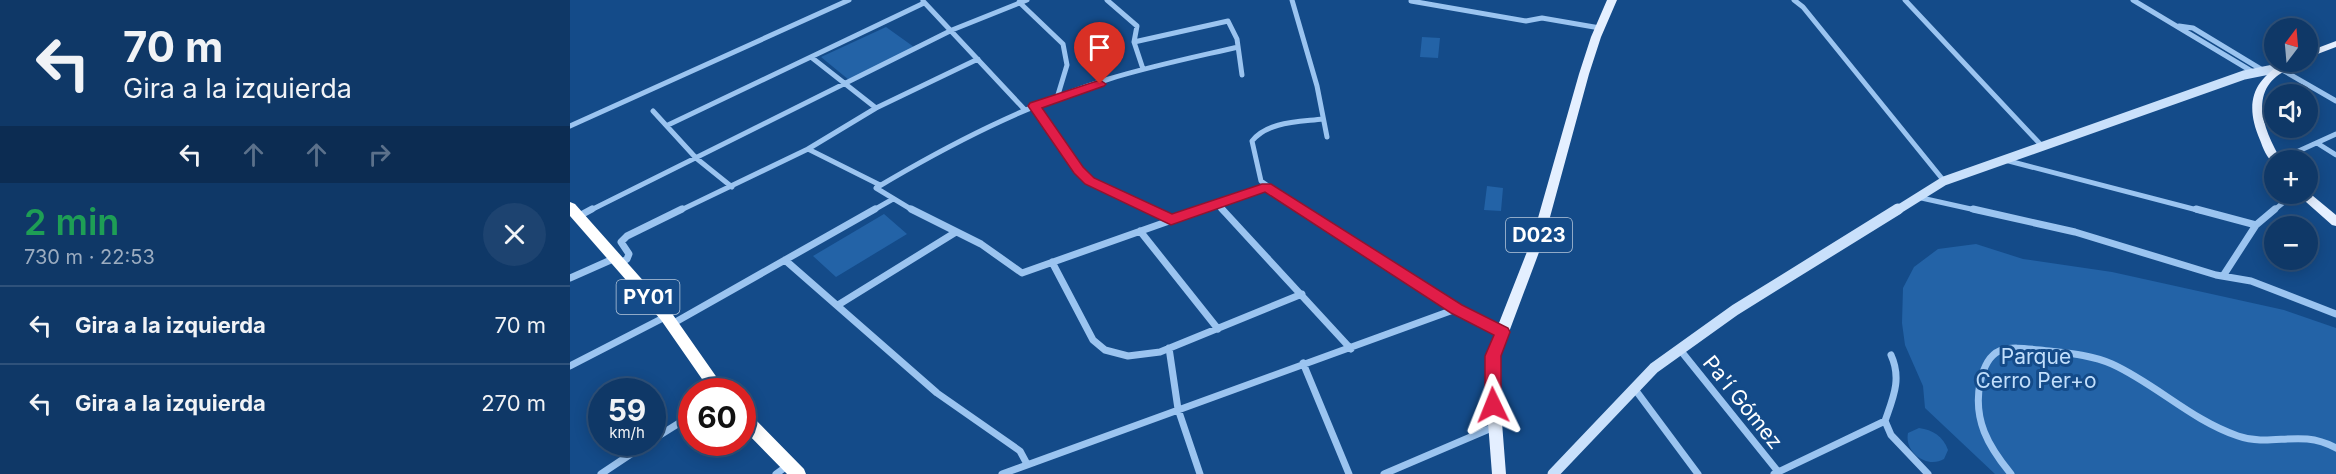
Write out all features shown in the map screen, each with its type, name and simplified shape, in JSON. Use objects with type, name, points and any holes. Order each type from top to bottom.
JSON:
[{"type":"highway","name":"PY01","points":[[575,216],[669,320],[710,378]]},
{"type":"highway","points":[[756,434],[787,471]]},
{"type":"main road","name":"D023","points":[[1499,474],[1493,356],[1538,239],[1584,74],[1612,0]]},
{"type":"main road","points":[[2318,51],[2336,44]]},
{"type":"main road","points":[[1553,474],[1654,368],[1681,351],[1735,310],[1944,181],[2042,145],[2264,71]]},
{"type":"main road","points":[[2271,150],[2260,130],[2256,116],[2262,85],[2275,72]]},
{"type":"main road","points":[[2254,73],[2262,85]]},
{"type":"main road","points":[[2315,204],[2336,222]]},
{"type":"street","points":[[570,126],[849,0]]},
{"type":"street","points":[[575,216],[952,30],[1027,0]]},
{"type":"street","points":[[1107,0],[1137,26],[1134,42],[1143,69]]},
{"type":"street","points":[[1292,0],[1317,86],[1327,137]]},
{"type":"street","points":[[1794,0],[1944,181]]},
{"type":"street","points":[[1905,0],[2042,145]]},
{"type":"street","points":[[2133,0],[2254,73]]},
{"type":"street","points":[[668,125],[923,1],[1025,110]]},
{"type":"street","points":[[1411,1],[1526,21],[1542,18],[1600,28]]},
{"type":"street","points":[[1018,2],[1063,44],[1067,65],[1057,99]]},
{"type":"street","points":[[1134,42],[1228,21],[1232,25],[1238,47],[1242,75]]},
{"type":"street","points":[[2178,26],[2185,25],[2193,28],[2254,73]]},
{"type":"street","points":[[1238,47],[1143,69],[1034,106],[909,167],[876,188],[981,244],[1022,273],[1267,187]]},
{"type":"street","points":[[811,57],[876,108]]},
{"type":"street","points":[[570,278],[627,259],[629,254],[621,242],[627,236],[808,149],[876,108],[978,58]]},
{"type":"street","points":[[2286,72],[2336,101]]},
{"type":"street","points":[[1034,106],[1078,170],[1089,181],[1171,220]]},
{"type":"street","points":[[653,111],[696,158],[732,187]]},
{"type":"street","points":[[1323,118],[1265,129],[1256,134],[1252,141],[1261,181],[1456,309],[1503,332]]},
{"type":"street","points":[[2301,150],[2336,134]]},
{"type":"street","points":[[2317,143],[2336,155]]},
{"type":"street","points":[[808,149],[880,185]]},
{"type":"street","points":[[2002,159],[2256,225]]},
{"type":"street","points":[[1916,197],[2075,232],[2223,276],[2266,285],[2336,314]]},
{"type":"street","points":[[570,366],[669,320],[785,260],[893,199]]},
{"type":"street","points":[[1217,204],[1351,349]]},
{"type":"street","points":[[2223,276],[2256,225],[2282,204]]},
{"type":"street","points":[[1140,231],[1218,328]]},
{"type":"street","points":[[838,305],[956,232]]},
{"type":"street","points":[[785,260],[937,393],[1020,451],[1027,464]]},
{"type":"street","points":[[1052,262],[1093,340],[1106,350],[1128,356],[1150,355],[1302,294]]},
{"type":"street","points":[[1002,474],[1456,309]]},
{"type":"street","points":[[2011,474],[1989,448],[1981,430],[1977,399],[1986,361],[1992,354],[2018,347],[2092,358],[2109,363],[2194,415],[2241,437],[2258,440],[2301,436],[2320,440],[2336,448]]},
{"type":"street","points":[[1169,348],[1178,409],[1200,474]]},
{"type":"street","name":"Pa'í Gómez","points":[[1681,351],[1778,473]]},
{"type":"street","points":[[1891,355],[1898,367],[1897,385],[1885,421],[1892,435],[1928,474]]},
{"type":"street","points":[[1303,363],[1349,474]]},
{"type":"street","points":[[1634,387],[1698,474]]},
{"type":"street","points":[[1778,473],[1885,421]]},
{"type":"street","points":[[1384,474],[1495,427]]},
{"type":"street","points":[[601,474],[628,456]]},
{"type":"green space","points":[[886,27],[914,47],[849,80],[821,57]]},
{"type":"green space","points":[[1422,37],[1440,38],[1438,58],[1420,57]]},
{"type":"green space","points":[[1487,186],[1503,188],[1501,211],[1484,210]]},
{"type":"green space","points":[[884,214],[907,234],[836,277],[813,256]]},
{"type":"green space","name":"Parque Cerro Per+o","points":[[1976,244],[2023,259],[2112,272],[2284,310],[2336,328],[2336,474],[1995,474],[1925,408],[1923,386],[1905,345],[1902,323],[1903,288],[1914,267],[1938,249]]},
{"type":"green space","points":[[1919,428],[1929,430],[1940,437],[1948,450],[1944,459],[1931,462],[1918,457],[1913,452],[1908,433]]},
{"type":"route","points":[[1100,84],[1034,106],[1078,170],[1089,181],[1171,220],[1267,187],[1456,309],[1503,332],[1493,356],[1493,405]]}]
